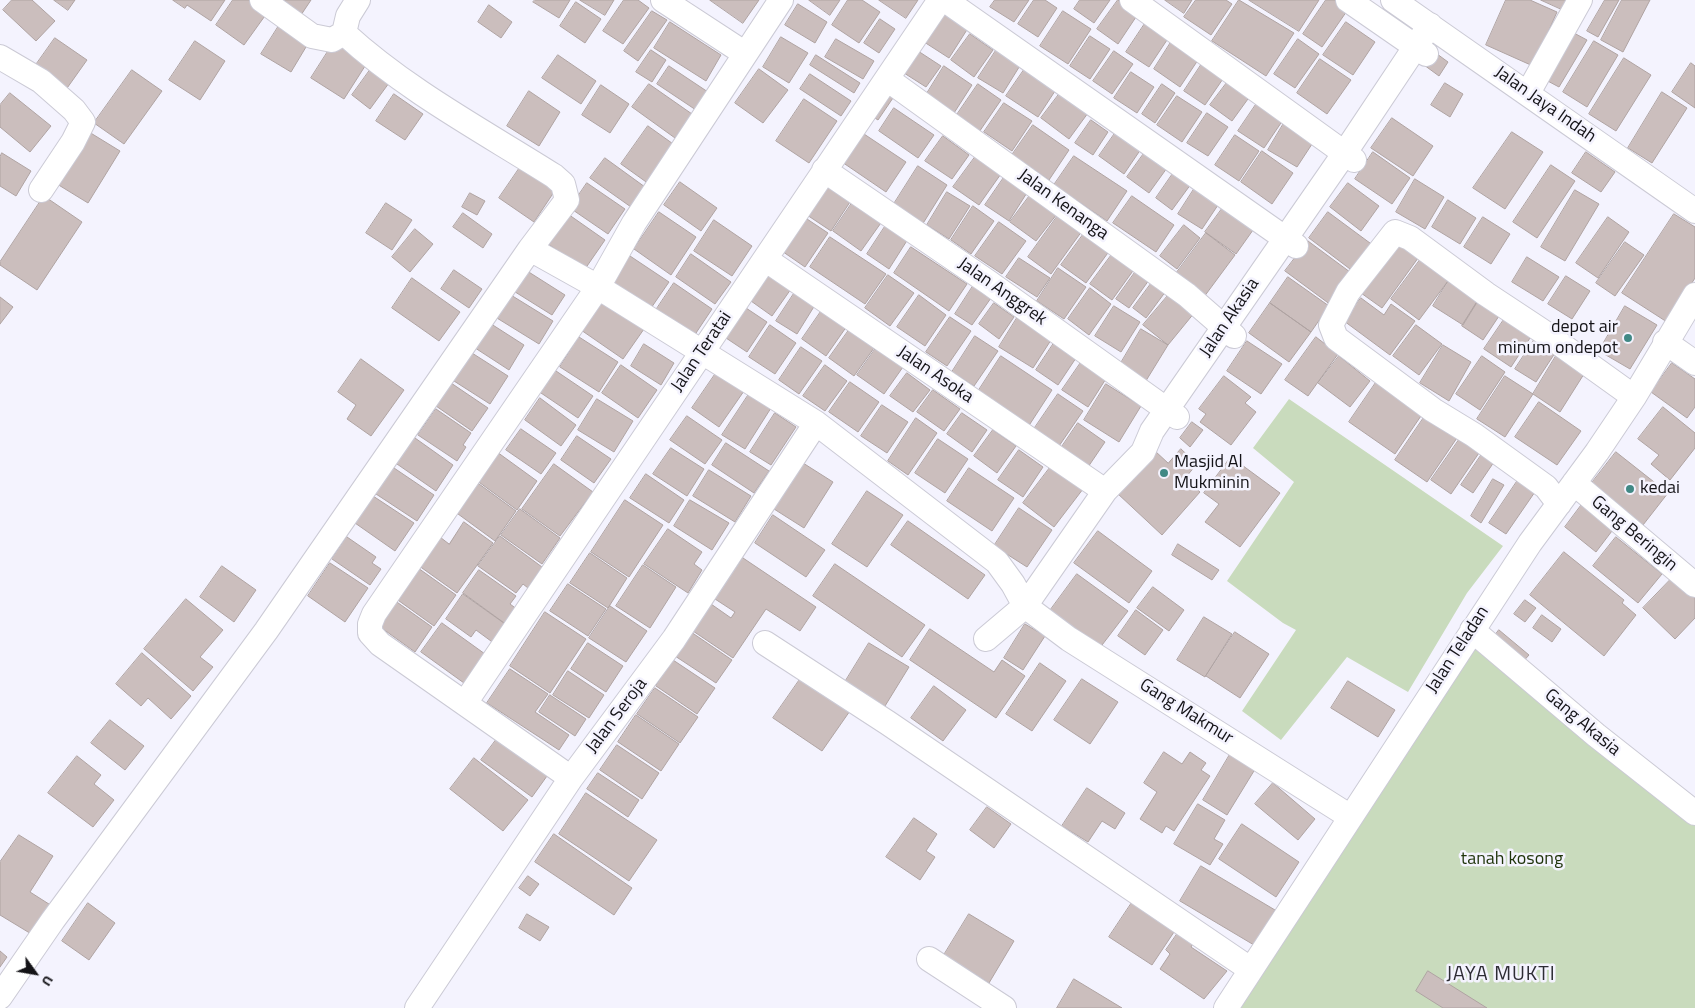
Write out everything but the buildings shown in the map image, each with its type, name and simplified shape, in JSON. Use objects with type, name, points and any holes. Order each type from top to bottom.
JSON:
[{"type":"street","points":[[262,0],[312,36],[332,40],[344,33],[348,16],[358,0]]},
{"type":"street","points":[[663,0],[744,53]]},
{"type":"street","points":[[571,778],[380,644],[370,633],[370,624],[374,614],[598,288],[634,222],[744,53],[781,0]]},
{"type":"street","name":"Jalan Teratai","points":[[464,703],[940,0]]},
{"type":"street","points":[[945,0],[1290,242]]},
{"type":"street","points":[[1132,0],[1349,157]]},
{"type":"street","points":[[1348,0],[1420,51]]},
{"type":"street","name":"Jalan Jaya Indah","points":[[1393,0],[1695,211]]},
{"type":"street","points":[[1528,93],[1580,0]]},
{"type":"street","name":"Jalan Akasia","points":[[986,639],[1025,606],[1105,491],[1143,452],[1162,438],[1172,414],[1435,29]]},
{"type":"street","points":[[0,996],[58,912],[266,630],[530,249],[567,200],[563,184],[411,85],[366,53],[344,33]]},
{"type":"street","points":[[0,57],[41,81],[74,110],[83,122],[73,142],[41,190]]},
{"type":"street","name":"Jalan Kenanga","points":[[887,79],[1187,295],[1229,332]]},
{"type":"street","name":"Jalan Anggrek","points":[[824,170],[988,282],[1172,414]]},
{"type":"street","points":[[1559,504],[1546,487],[1474,434],[1434,410],[1336,338],[1331,325],[1348,292],[1395,232],[1417,243],[1486,294],[1542,331],[1634,397]]},
{"type":"street","points":[[530,249],[598,288],[816,423],[997,562],[1013,584],[1025,606]]},
{"type":"street","name":"Jalan Asoka","points":[[765,259],[1105,491]]},
{"type":"street","name":"Jalan Teladan","points":[[1226,1008],[1530,543],[1634,397],[1665,342],[1695,295]]},
{"type":"street","points":[[1665,342],[1695,363]]},
{"type":"street","name":"Jalan Akasia","points":[[1143,452],[1152,430],[1172,414]]},
{"type":"street","name":"Jalan Seroja","points":[[417,1008],[571,778],[674,639],[816,423]]},
{"type":"street","name":"Gang Beringin","points":[[1574,483],[1695,585]]},
{"type":"street","name":"Gang Makmur","points":[[1025,606],[1069,639],[1350,816]]},
{"type":"street","name":"Gang Akasia","points":[[1472,630],[1596,735],[1695,813]]},
{"type":"street","points":[[765,643],[888,722],[1250,969]]},
{"type":"street","points":[[929,959],[1004,1008]]},
{"type":"green space","points":[[1289,399],[1503,546],[1467,593],[1408,692],[1347,657],[1281,740],[1242,711],[1296,630],[1283,623],[1227,581],[1294,482],[1253,448]]},
{"type":"green space","name":"tanah kosong","points":[[1478,642],[1695,819],[1695,1008],[1237,1008]]},
{"type":"place","name":"depot air minum ondepot","points":[[1628,338]]},
{"type":"place","name":"Masjid Al Mukminin","points":[[1164,473]]},
{"type":"place","name":"kedai","points":[[1630,489]]},
{"type":"district","name":"JAYA MUKTI","points":[[1501,975]]}]
